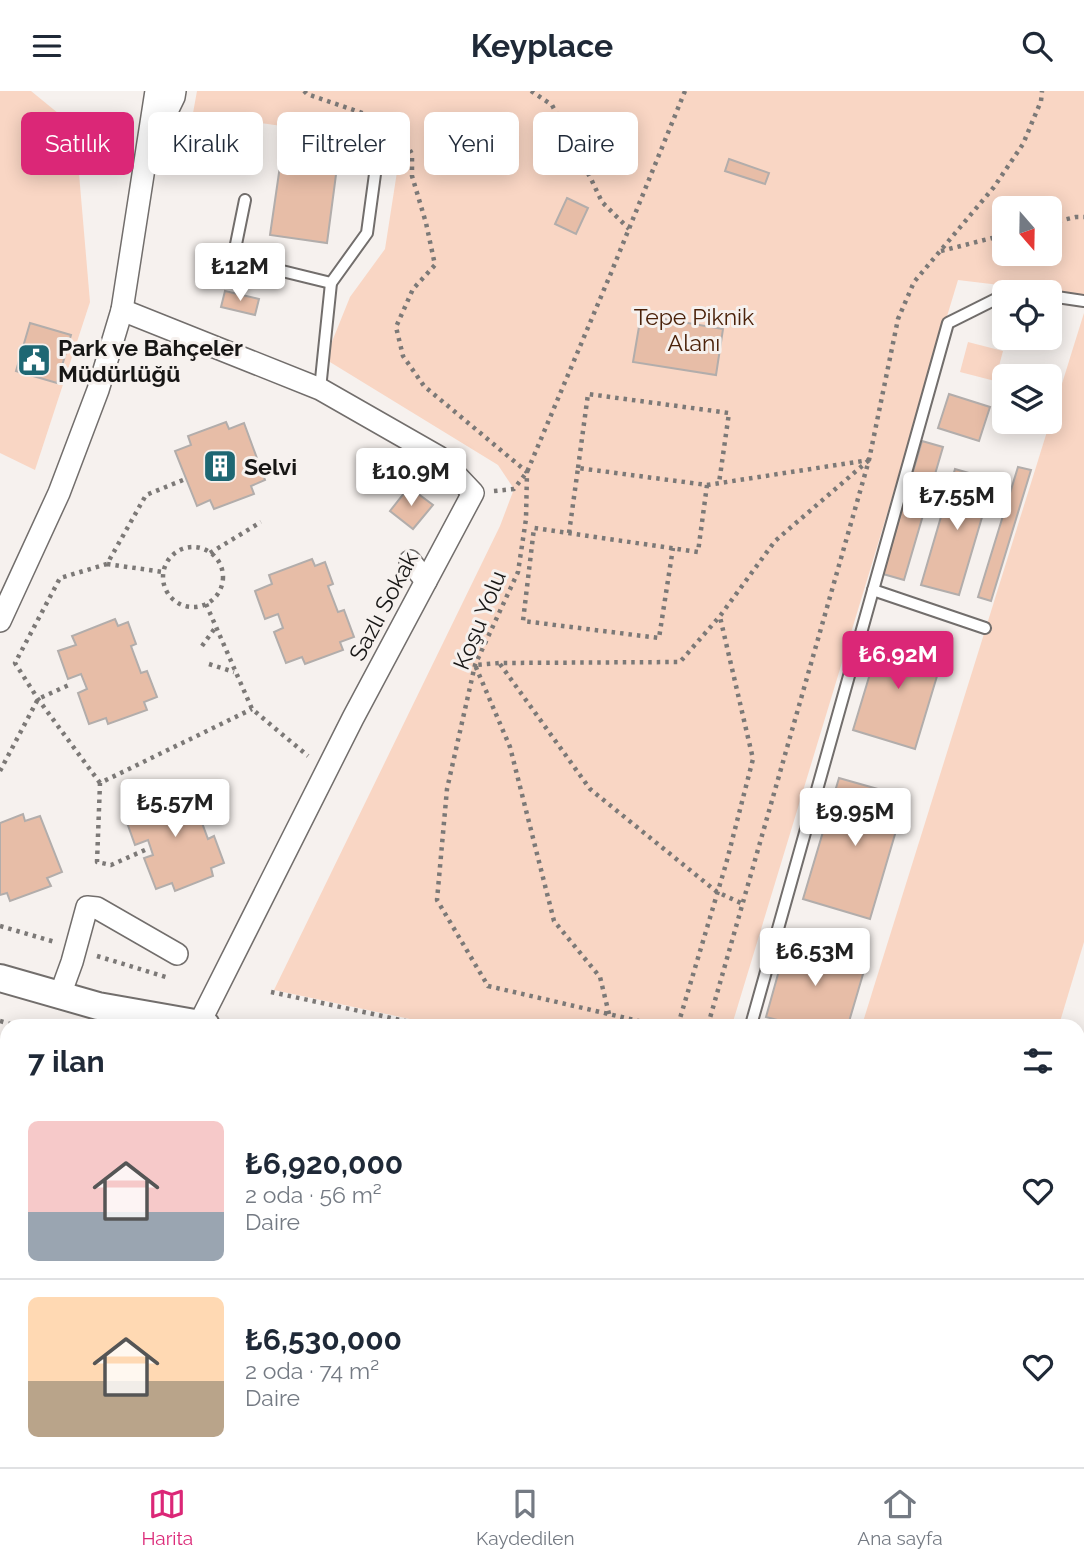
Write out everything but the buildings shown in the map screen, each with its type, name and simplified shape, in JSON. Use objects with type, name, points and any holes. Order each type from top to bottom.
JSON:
[{"type":"street","points":[[0,621],[59,492],[98,390],[122,310],[156,91]]},
{"type":"street","points":[[146,155],[175,91]]},
{"type":"street","points":[[122,310],[320,389],[439,457],[472,493]]},
{"type":"street","name":"Sazlı Sokak","points":[[205,1019],[353,718],[472,493]]},
{"type":"street","points":[[410,561],[426,581]]},
{"type":"street","points":[[60,995],[87,907],[97,908],[177,954]]},
{"type":"street","points":[[0,978],[98,1006],[169,1019]]},
{"type":"lane","points":[[320,389],[331,283],[367,233],[375,175]]},
{"type":"lane","points":[[245,200],[233,259],[331,283]]},
{"type":"lane","points":[[1062,298],[1084,301]]},
{"type":"lane","points":[[753,1019],[948,323],[992,301]]},
{"type":"lane","points":[[873,590],[985,628]]},
{"type":"path","points":[[304,91],[397,125],[412,154],[412,176],[435,265],[413,289],[396,327],[402,356],[424,386],[527,471]]},
{"type":"path","points":[[531,91],[552,105],[601,202],[629,229]]},
{"type":"path","points":[[472,493],[514,489],[527,471],[685,91]]},
{"type":"path","points":[[710,1019],[869,460],[898,319],[914,282],[994,187],[1023,144],[1041,101],[1042,91]]},
{"type":"path","points":[[1062,220],[1084,217]]},
{"type":"path","points":[[939,251],[992,238]]},
{"type":"path","points":[[569,533],[588,394],[729,413],[719,483]]},
{"type":"path","points":[[578,468],[707,485],[869,460]]},
{"type":"path","points":[[609,1014],[600,977],[554,921],[510,747],[475,665],[680,662],[720,616],[775,541],[869,460]]},
{"type":"path","name":"Koşu Yolu","points":[[527,471],[527,519],[518,572],[475,665],[447,789],[437,900],[488,986],[630,1019]]},
{"type":"path","points":[[107,563],[146,495],[183,480]]},
{"type":"path","points":[[673,548],[659,638],[523,621],[534,528],[673,548],[698,552],[707,485]]},
{"type":"path","points":[[210,553],[261,522]]},
{"type":"path","points":[[188,548],[201,548],[210,553],[220,564],[223,576],[221,589],[214,599],[206,604],[191,607],[179,604],[169,596],[163,585],[163,572],[168,561],[177,552],[188,548]]},
{"type":"path","points":[[145,850],[111,865],[97,862],[100,783],[15,663],[60,578],[107,563],[163,572]]},
{"type":"path","points":[[206,604],[251,709],[309,757]]},
{"type":"path","points":[[680,1019],[718,893],[753,759],[720,616]]},
{"type":"path","points":[[202,646],[216,628]]},
{"type":"path","points":[[500,663],[590,789],[718,893],[743,904]]},
{"type":"path","points":[[209,664],[235,672]]},
{"type":"path","points":[[0,771],[38,699],[71,684]]},
{"type":"path","points":[[100,783],[251,709]]},
{"type":"path","points":[[0,926],[55,942],[52,949]]},
{"type":"path","points":[[89,953],[170,979]]},
{"type":"path","points":[[271,992],[396,1019]]},
{"type":"green space","points":[[0,91],[31,91],[57,112],[21,112],[21,175],[79,175],[90,302],[35,470],[0,453]]},
{"type":"green space","name":"Tepe Piknik Alanı","points":[[197,91],[1084,91],[1084,295],[1062,292],[1062,280],[992,280],[992,284],[958,280],[734,1019],[410,1019],[274,990],[500,526],[514,489],[498,465],[325,359],[350,297],[385,249],[397,175],[410,175],[410,112],[277,112],[277,125],[263,123],[263,112],[193,112]]},
{"type":"green space","points":[[1084,313],[1084,942],[1061,1019],[864,1019],[1046,434],[1062,434],[1062,384]]},
{"type":"green space","points":[[968,342],[1003,351],[1000,364],[992,364],[992,380],[960,372]]},
{"type":"place","name":"Park ve Bahçeler Müdürlüğü","points":[[34,360]]},
{"type":"place","name":"Selvi","points":[[220,466]]}]
